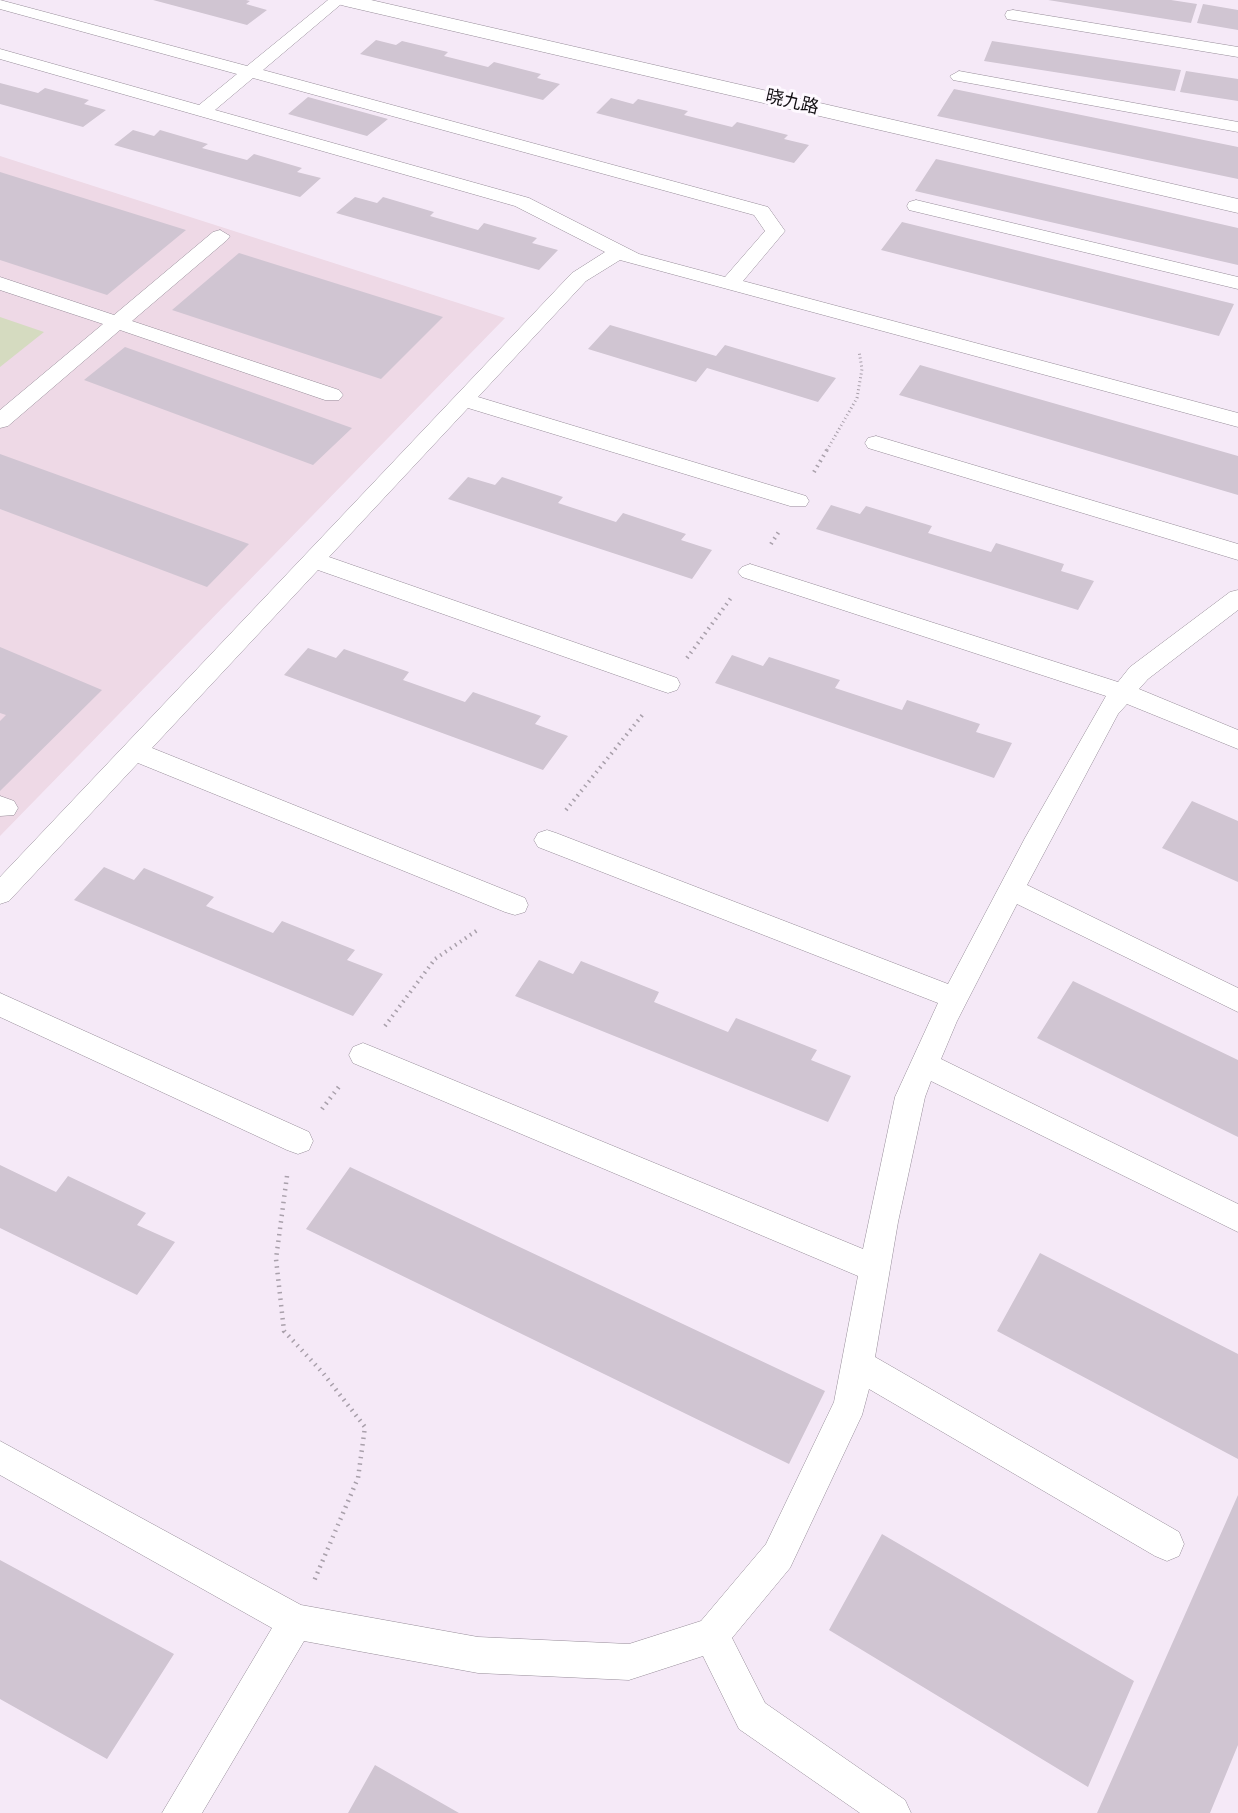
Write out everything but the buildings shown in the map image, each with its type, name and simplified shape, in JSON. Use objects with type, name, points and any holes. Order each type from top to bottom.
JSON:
[{"type":"street","name":"晓九路","points":[[345,0],[1238,206]]},
{"type":"lane","points":[[204,110],[338,0]]},
{"type":"lane","points":[[0,4],[761,211],[775,231],[730,284]]},
{"type":"lane","points":[[1013,15],[1238,52]]},
{"type":"lane","points":[[0,54],[522,202],[632,258],[1238,420]]},
{"type":"lane","points":[[959,76],[1238,127]]},
{"type":"lane","points":[[916,206],[1238,283]]},
{"type":"lane","points":[[0,421],[220,236]]},
{"type":"lane","points":[[0,894],[579,277],[619,252]]},
{"type":"lane","points":[[0,284],[332,395]]},
{"type":"lane","points":[[464,400],[798,501]]},
{"type":"lane","points":[[876,443],[1238,552]]},
{"type":"lane","points":[[313,560],[668,684]]},
{"type":"lane","points":[[750,572],[1123,692],[1238,740]]},
{"type":"lane","points":[[0,1456],[296,1622],[478,1655],[629,1662],[712,1635],[778,1556],[849,1404],[873,1268],[910,1097],[955,998],[1011,889],[1109,709],[1139,673],[1238,598]]},
{"type":"lane","points":[[134,751],[516,905]]},
{"type":"lane","points":[[547,840],[955,998]]},
{"type":"lane","points":[[1011,889],[1238,1001]]},
{"type":"lane","points":[[0,1004],[298,1141]]},
{"type":"lane","points":[[363,1055],[873,1268]]},
{"type":"lane","points":[[924,1064],[1238,1219]]},
{"type":"lane","points":[[856,1364],[1167,1544]]},
{"type":"lane","points":[[181,1813],[296,1622]]},
{"type":"lane","points":[[712,1635],[752,1716],[892,1813]]},
{"type":"path","points":[[547,840],[555,823],[668,684],[782,529],[857,398],[862,369],[854,317]]},
{"type":"path","points":[[296,1622],[358,1478],[365,1427],[323,1373],[284,1331],[276,1259],[284,1187],[298,1141],[435,959],[516,905]]},
{"type":"shaded area","points":[[0,156],[505,318],[0,836]]},
{"type":"green space","points":[[0,317],[44,332],[0,367]]}]
